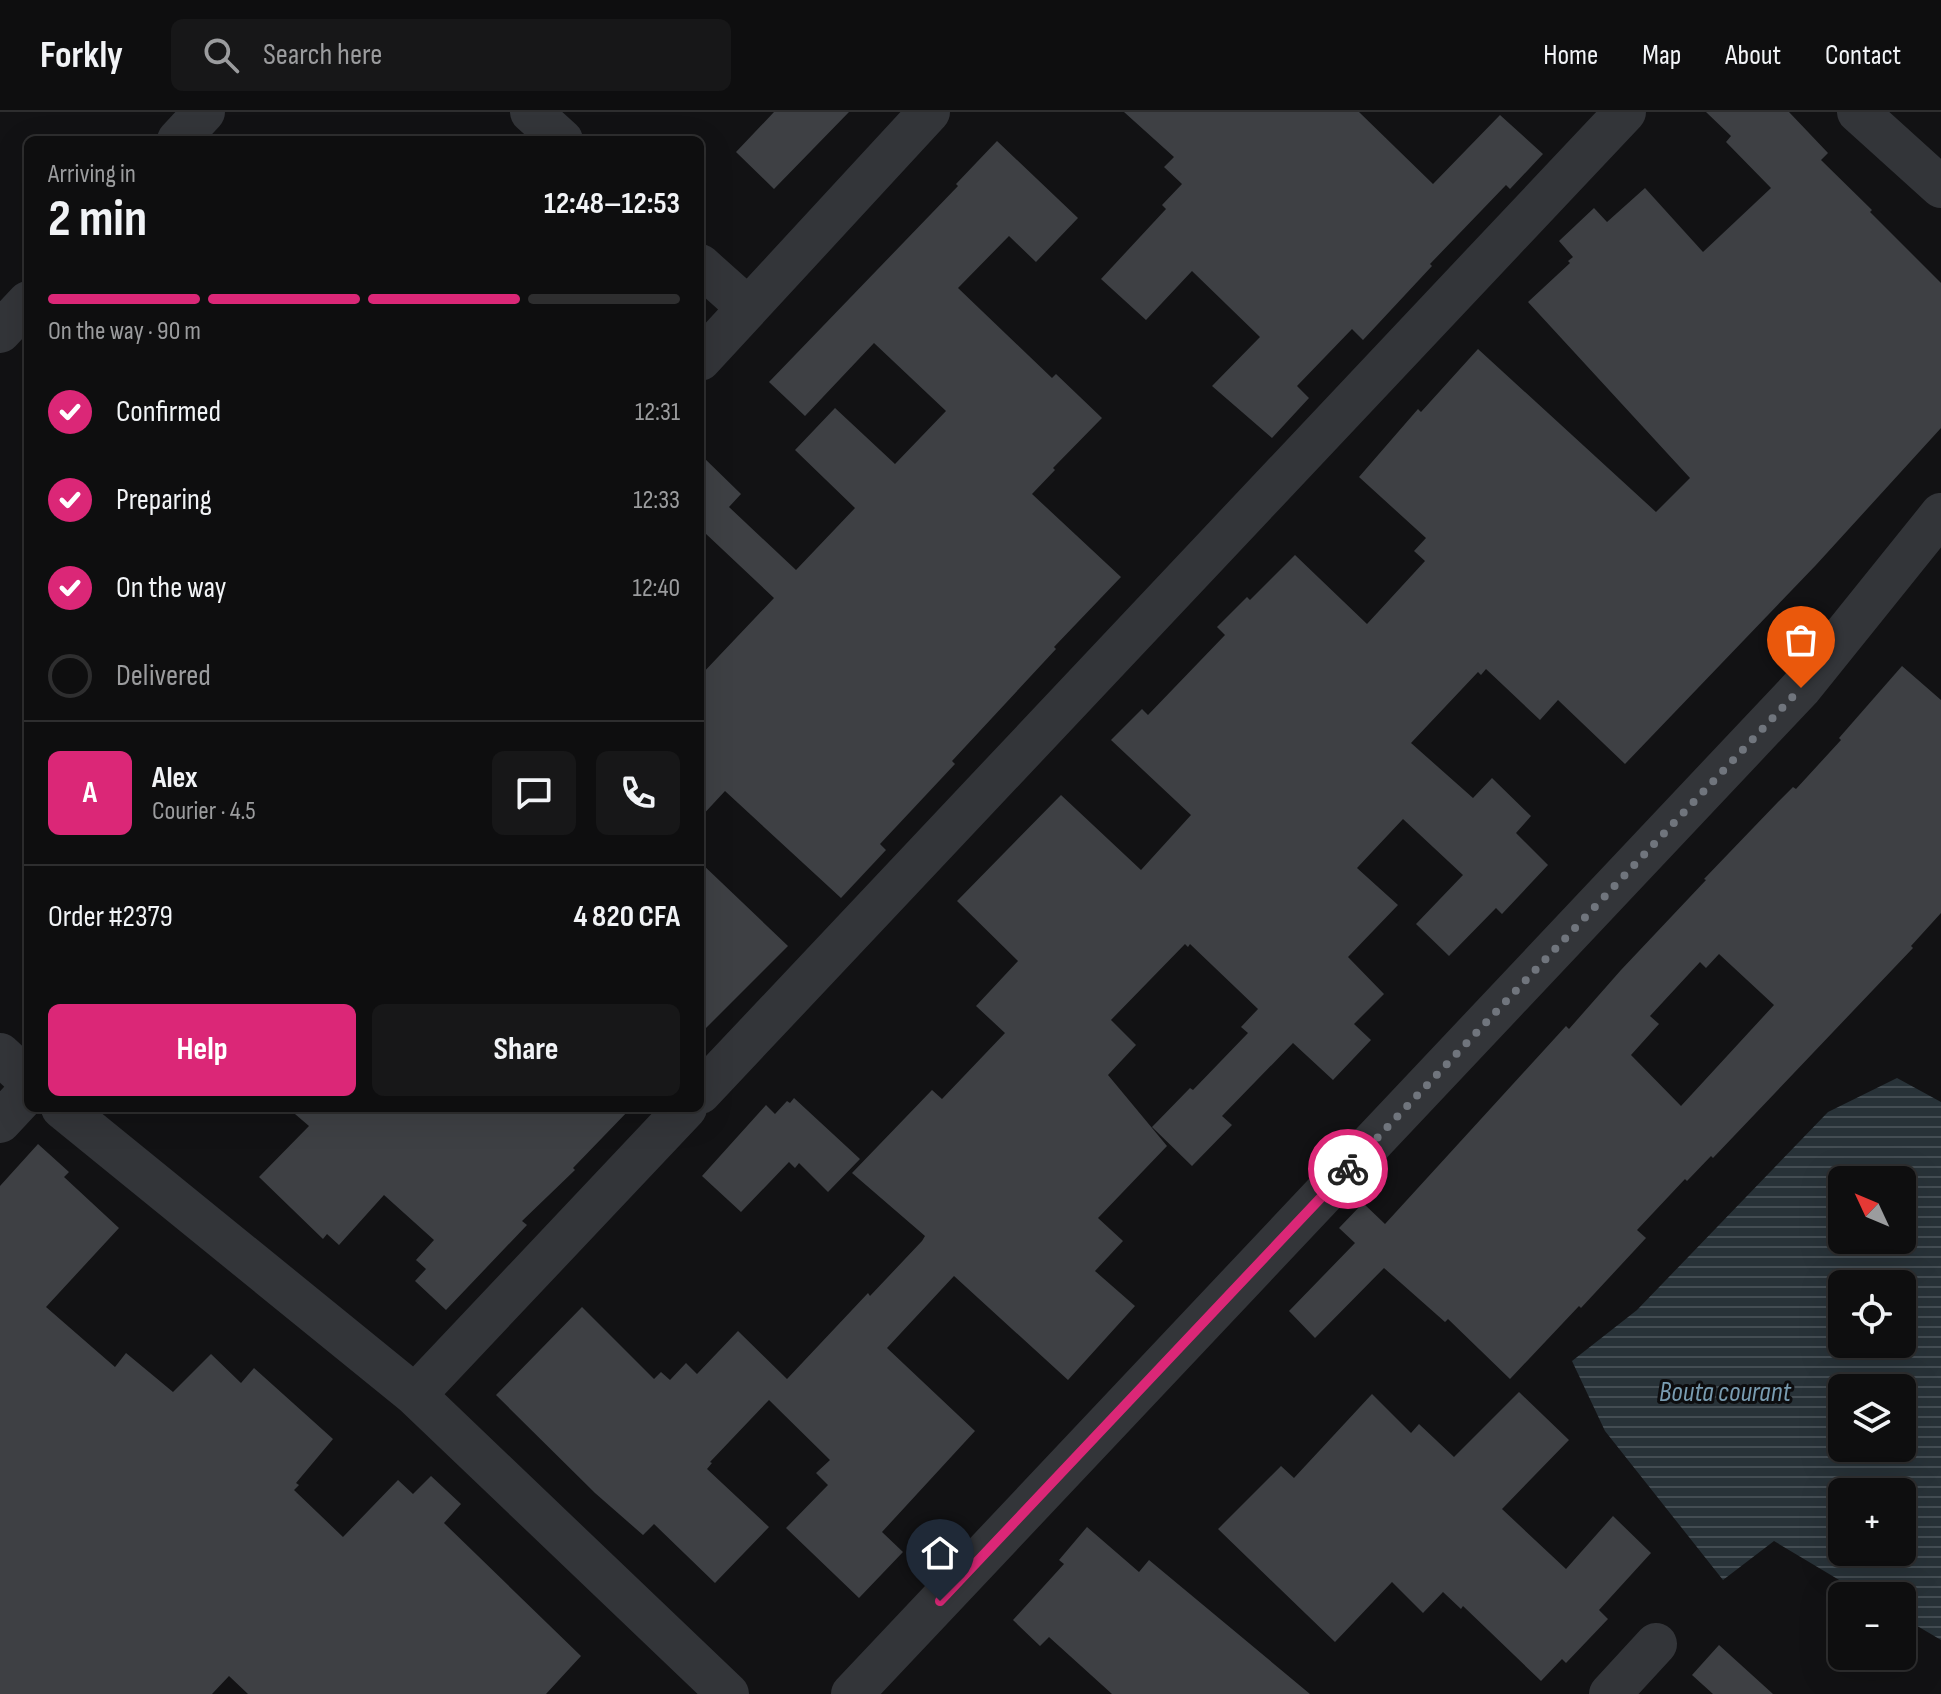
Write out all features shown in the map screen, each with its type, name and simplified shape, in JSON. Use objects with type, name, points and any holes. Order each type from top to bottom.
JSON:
[{"type":"street","points":[[182,136],[204,112]]},
{"type":"street","points":[[531,112],[558,136]]},
{"type":"street","points":[[704,356],[929,112]]},
{"type":"street","points":[[704,1089],[1625,112]]},
{"type":"street","points":[[1858,112],[1941,187]]},
{"type":"street","points":[[704,269],[748,308]]},
{"type":"street","points":[[0,332],[24,306]]},
{"type":"street","points":[[852,1694],[1801,688],[1941,514]]},
{"type":"street","points":[[0,1054],[24,1076]]},
{"type":"street","points":[[0,1122],[24,1096]]},
{"type":"street","points":[[67,1112],[415,1395],[728,1694]]},
{"type":"street","points":[[415,1395],[682,1112]]},
{"type":"street","points":[[1610,1694],[1656,1644]]},
{"type":"water","name":"Bouta courant","points":[[1897,1078],[1941,1102],[1941,1640],[1916,1625],[1916,1582],[1843,1582],[1774,1541],[1723,1580],[1605,1431],[1572,1361],[1637,1310],[1828,1112]]},
{"type":"building","points":[[774,112],[849,112],[774,189],[736,152]]},
{"type":"building","points":[[1124,112],[1359,112],[1433,184],[1500,115],[1543,154],[1510,189],[1506,185],[1363,340],[1352,329],[1297,386],[1309,398],[1272,438],[1212,386],[1260,337],[1192,271],[1146,320],[1101,279],[1166,209],[1162,205],[1182,184],[1164,167],[1174,157]]},
{"type":"building","points":[[1706,112],[1789,112],[1828,153],[1821,160],[1941,283],[1941,428],[1816,565],[1625,764],[1558,700],[1540,720],[1486,669],[1481,675],[1478,672],[1411,743],[1473,798],[1492,778],[1531,816],[1516,833],[1548,865],[1502,914],[1496,908],[1449,956],[1416,924],[1463,875],[1403,819],[1357,868],[1398,905],[1348,957],[1384,994],[1354,1024],[1371,1040],[1333,1080],[1293,1043],[1222,1116],[1232,1125],[1192,1166],[1152,1127],[1248,1033],[1241,1027],[1258,1009],[1190,944],[1188,947],[1185,944],[1111,1020],[1136,1045],[1108,1075],[1167,1146],[1098,1218],[1123,1241],[1095,1271],[1135,1306],[1068,1380],[954,1276],[887,1348],[975,1431],[882,1532],[903,1552],[859,1598],[786,1528],[828,1485],[816,1473],[830,1460],[769,1400],[710,1462],[707,1469],[769,1527],[715,1583],[654,1524],[643,1535],[595,1493],[496,1395],[582,1307],[654,1379],[661,1372],[670,1380],[686,1363],[697,1374],[738,1331],[787,1379],[922,1241],[925,1236],[852,1173],[932,1090],[942,1099],[1005,1033],[976,1006],[1018,961],[957,901],[1061,795],[1141,870],[1191,815],[1111,740],[1142,709],[1148,715],[1225,635],[1217,627],[1247,597],[1250,600],[1295,555],[1367,624],[1425,561],[1414,551],[1426,538],[1359,477],[1418,409],[1421,412],[1478,349],[1656,512],[1690,478],[1528,302],[1570,263],[1568,261],[1573,257],[1559,241],[1594,208],[1607,222],[1645,188],[1703,252],[1771,188],[1726,142],[1731,136]]},
{"type":"building","points":[[997,141],[1078,218],[1036,262],[1009,236],[958,288],[1052,378],[1056,374],[1102,418],[1032,494],[1121,577],[952,761],[955,764],[880,844],[886,850],[841,898],[725,791],[704,814],[704,672],[774,598],[704,534],[704,458],[741,494],[729,507],[796,570],[855,508],[795,450],[835,408],[895,464],[946,411],[874,343],[805,416],[769,382],[958,186],[956,184]]},
{"type":"building","points":[[1902,666],[1941,700],[1941,913],[1911,946],[1913,948],[1713,1158],[1711,1156],[1687,1181],[1685,1179],[1637,1230],[1646,1238],[1510,1379],[1448,1319],[1445,1322],[1384,1268],[1315,1338],[1289,1311],[1355,1243],[1339,1228],[1363,1203],[1385,1224],[1566,1026],[1569,1029],[1704,879],[1793,787],[1796,789],[1841,740],[1839,738]],"holes":[[[1719,954],[1774,1005],[1681,1106],[1631,1055],[1659,1024],[1650,1016],[1700,962],[1706,968]]]},
{"type":"building","points":[[704,866],[788,946],[704,1030]]},
{"type":"building","points":[[794,1098],[860,1159],[828,1192],[799,1163],[795,1168],[789,1162],[741,1212],[702,1176],[766,1105],[775,1114]]},
{"type":"building","points":[[293,1112],[627,1112],[573,1168],[575,1170],[522,1221],[527,1225],[446,1310],[415,1281],[426,1269],[416,1260],[434,1240],[384,1195],[339,1245],[327,1234],[323,1239],[259,1177],[309,1126]]},
{"type":"building","points":[[38,1144],[69,1172],[64,1177],[119,1228],[46,1307],[115,1367],[126,1353],[173,1392],[211,1354],[241,1383],[254,1368],[333,1439],[296,1483],[299,1485],[294,1490],[343,1537],[398,1480],[413,1494],[431,1476],[461,1504],[444,1523],[581,1656],[546,1694],[248,1694],[229,1676],[212,1694],[0,1694],[0,1186]]},
{"type":"building","points":[[1519,1392],[1569,1440],[1502,1509],[1566,1569],[1613,1516],[1651,1553],[1599,1610],[1608,1619],[1566,1663],[1562,1659],[1541,1681],[1463,1606],[1461,1609],[1443,1592],[1423,1613],[1392,1582],[1335,1642],[1218,1529],[1281,1466],[1294,1478],[1372,1394],[1411,1433],[1419,1424],[1454,1457]]},
{"type":"building","points":[[1087,1527],[1139,1572],[1149,1560],[1310,1694],[1112,1694],[1049,1637],[1040,1646],[1013,1620],[1064,1564],[1059,1560]]},
{"type":"building","points":[[1719,1645],[1773,1694],[1713,1694],[1692,1675]]},
{"type":"way so far","points":[[1348,1169],[1801,688]]},
{"type":"route","points":[[940,1601],[1348,1169]]}]
